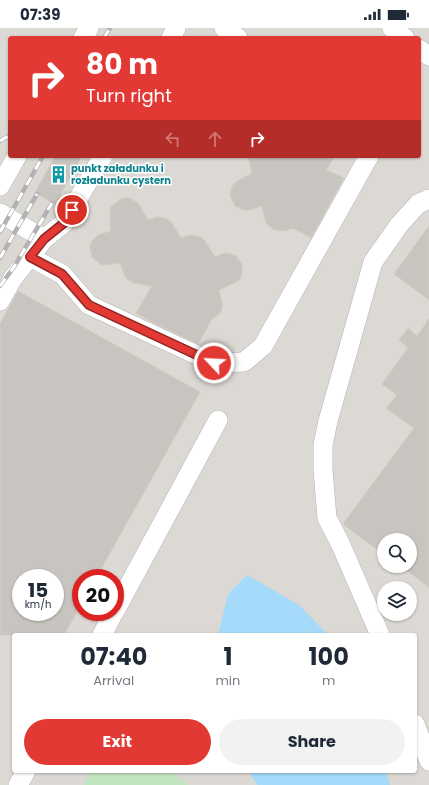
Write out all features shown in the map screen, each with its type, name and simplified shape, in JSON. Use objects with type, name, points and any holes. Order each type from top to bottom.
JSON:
[{"type":"lane","points":[[224,28],[235,36]]},
{"type":"lane","points":[[392,28],[402,36]]},
{"type":"lane","points":[[421,50],[429,56]]},
{"type":"lane","points":[[0,186],[16,158]]},
{"type":"lane","points":[[0,302],[13,278],[44,239],[64,223],[102,158]]},
{"type":"lane","points":[[30,257],[62,274],[89,305],[214,363],[244,362],[263,346],[368,158]]},
{"type":"lane","points":[[379,633],[340,543],[327,518],[323,470],[324,445],[328,421],[373,262],[399,225],[418,204],[429,199]]},
{"type":"lane","points":[[0,213],[44,239]]},
{"type":"lane","points":[[124,594],[218,420]]},
{"type":"lane","points":[[103,633],[110,621]]},
{"type":"lane","points":[[417,729],[429,761]]},
{"type":"lane","points":[[18,785],[25,773]]},
{"type":"shaded area","points":[[0,28],[429,28],[429,785],[0,785]]},
{"type":"green space","points":[[92,773],[172,773],[189,785],[83,785]]},
{"type":"water","points":[[247,575],[299,605],[326,633],[218,633],[228,594]]},
{"type":"water","points":[[249,773],[387,773],[390,785],[257,785]]},
{"type":"building","name":"punkt załadunku i rozładunku cystern","points":[[54,158],[81,158],[55,204],[35,193]]},
{"type":"building","points":[[248,158],[334,158],[326,170],[344,178],[311,238],[293,228],[284,231],[274,230],[266,223],[262,206],[244,210],[235,206],[230,196],[232,186],[252,173]]},
{"type":"building","points":[[129,198],[138,203],[148,220],[157,217],[167,219],[171,222],[181,238],[190,235],[201,237],[215,257],[225,253],[235,255],[242,264],[242,274],[240,279],[219,290],[222,309],[219,314],[212,319],[198,344],[136,313],[152,286],[133,283],[128,280],[120,263],[105,265],[100,264],[92,257],[90,247],[91,242],[98,235],[111,231],[111,207],[119,200]]},
{"type":"building","points":[[429,226],[429,300],[394,274]]},
{"type":"building","points":[[18,291],[200,392],[101,569],[72,569],[72,621],[65,633],[12,633],[12,635],[0,635],[0,324]]},
{"type":"building","points":[[429,319],[429,587],[410,573],[417,573],[417,533],[377,533],[377,550],[343,524],[414,428],[386,408],[397,395],[382,384],[408,348],[399,340],[408,328],[417,336]]},
{"type":"railway","points":[[105,36],[110,28]]},
{"type":"railway","points":[[0,141],[8,136]]},
{"type":"railway","points":[[0,232],[42,158]]},
{"type":"railway","points":[[0,258],[37,194]]},
{"type":"railway","points":[[0,286],[14,267],[52,203]]},
{"type":"place","name":"punkt załadunku i rozładunku cystern","points":[[58,174]]},
{"type":"route","points":[[72,210],[64,223],[44,239],[30,257],[39,260],[62,274],[89,305],[214,363]]}]
